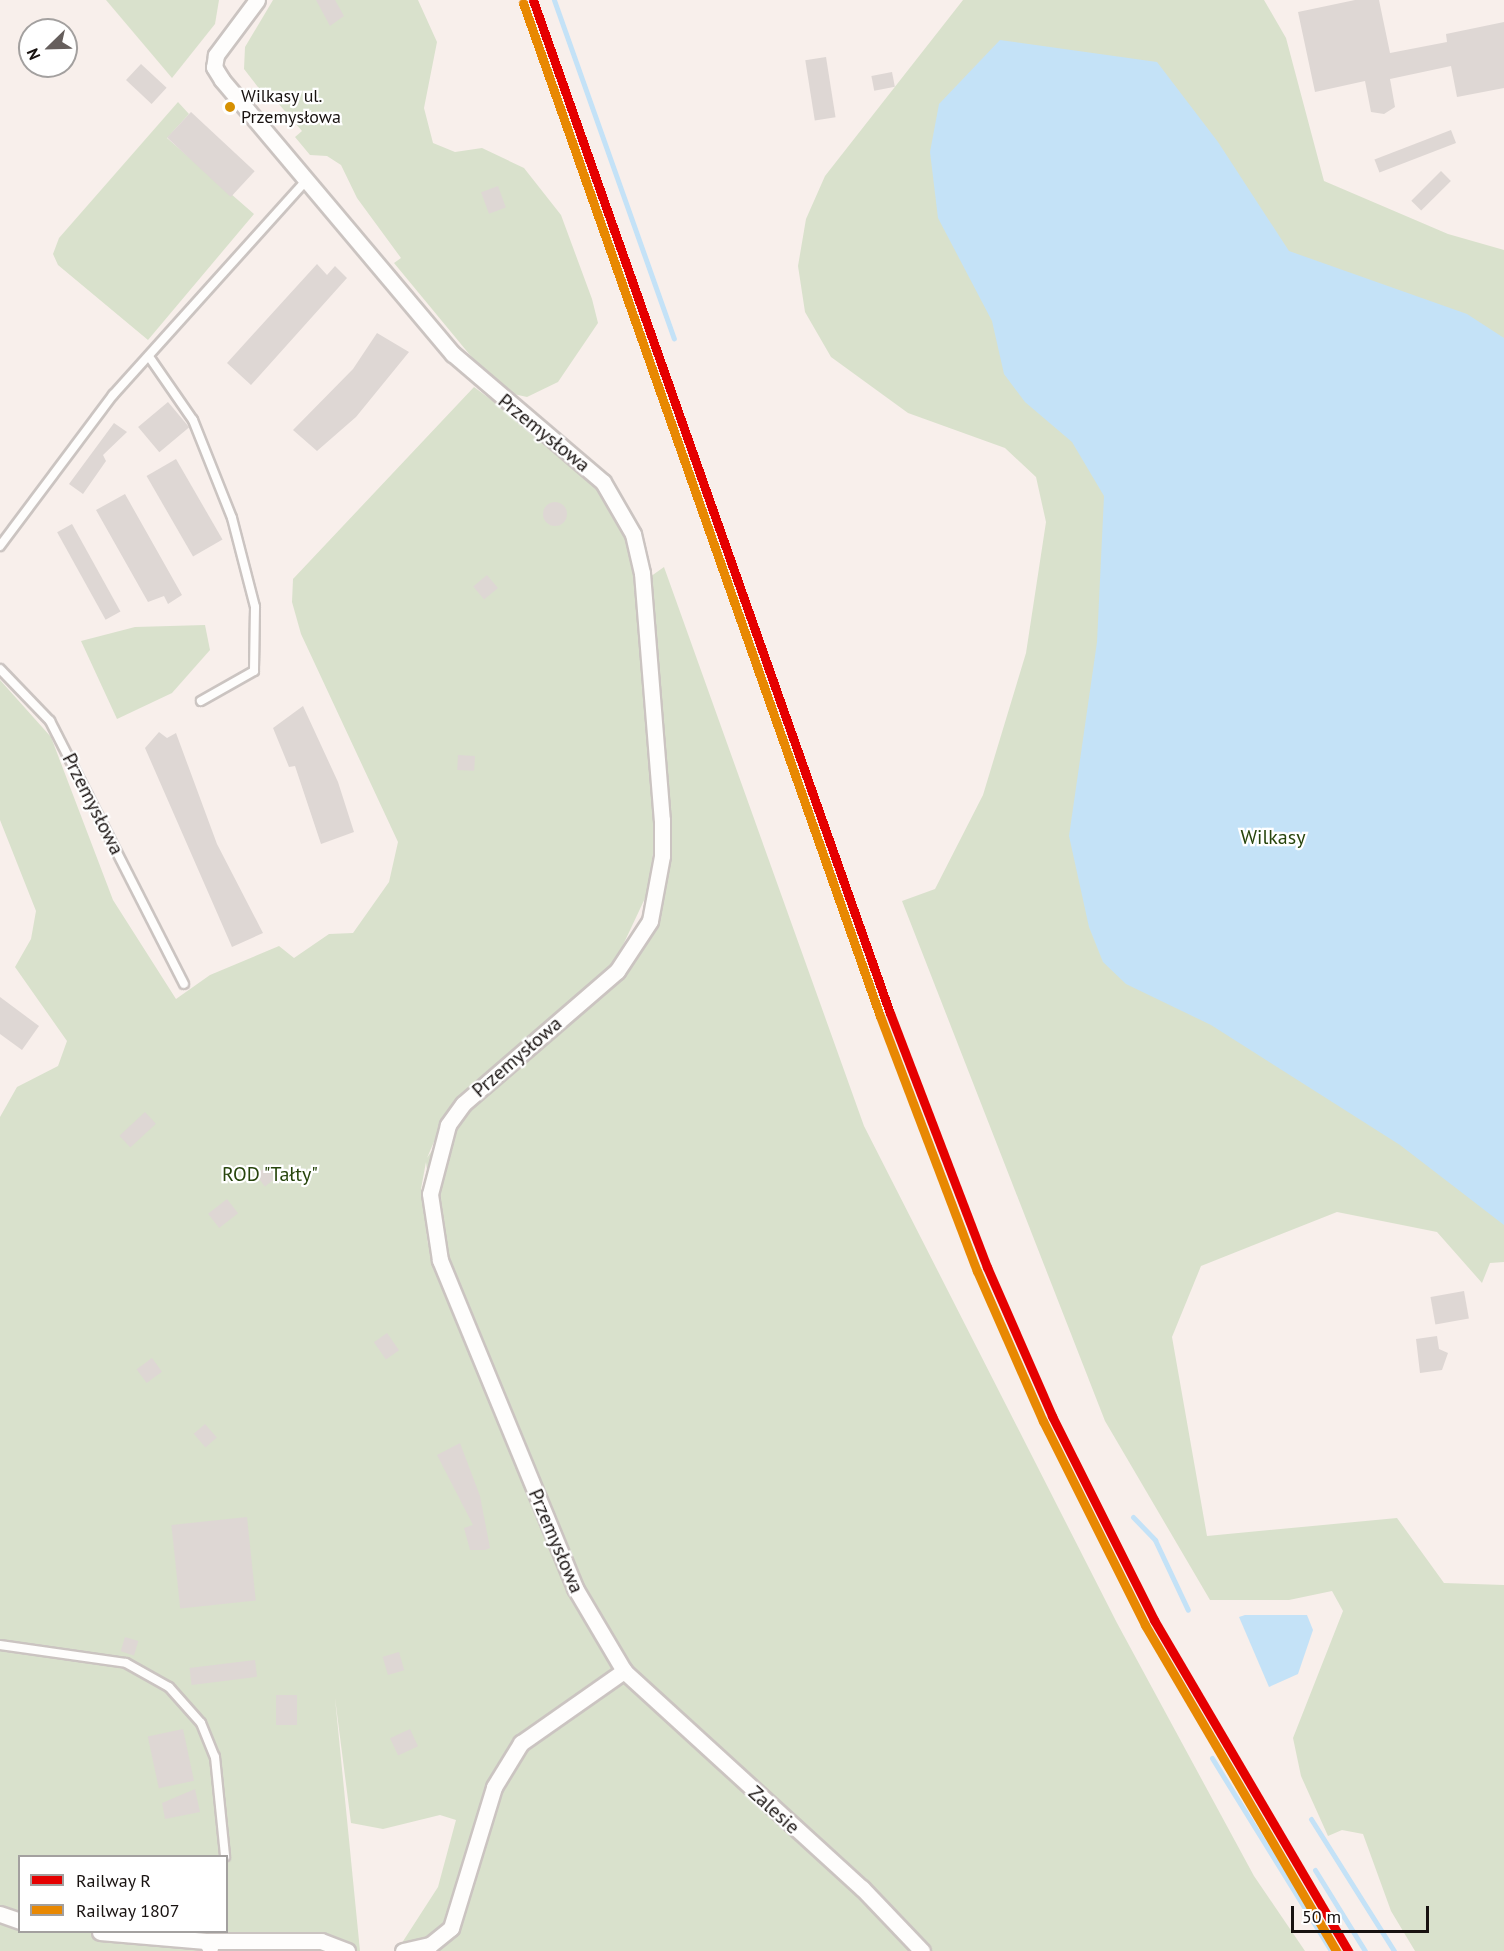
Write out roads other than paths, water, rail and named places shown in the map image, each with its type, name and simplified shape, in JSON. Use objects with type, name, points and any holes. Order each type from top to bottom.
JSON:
[{"type":"street","name":"Przemysłowa","points":[[257,0],[224,39],[214,67],[306,181],[475,376],[603,482],[633,534],[642,573],[662,820],[662,856],[650,921],[617,971],[463,1104],[441,1141],[430,1194],[440,1260],[456,1304],[575,1588],[624,1671]]},
{"type":"street","points":[[402,1951],[430,1945],[451,1928],[494,1787],[521,1743],[624,1671]]},
{"type":"street","name":"Zalesie","points":[[624,1671],[862,1888],[922,1951]]},
{"type":"street","points":[[0,1914],[18,1920]]},
{"type":"street","points":[[113,1933],[215,1941],[321,1941],[347,1951]]},
{"type":"lane","points":[[0,546],[113,395],[150,358],[306,181]]},
{"type":"lane","points":[[150,358],[193,420],[232,518],[255,607],[254,671],[201,701]]},
{"type":"lane","name":"Przemysłowa","points":[[0,669],[50,721],[184,984]]},
{"type":"lane","points":[[0,1645],[126,1663],[169,1687],[201,1723],[215,1757],[225,1855]]},
{"type":"water","name":"Wilkasy","points":[[1000,40],[1157,62],[1218,142],[1289,251],[1467,314],[1504,338],[1504,1225],[1400,1145],[1211,1025],[1126,984],[1103,962],[1089,927],[1069,836],[1097,642],[1104,496],[1072,442],[1025,402],[1004,374],[992,321],[938,218],[930,152],[939,104]]},
{"type":"water","points":[[1245,1615],[1307,1615],[1313,1630],[1298,1674],[1269,1687],[1239,1617]]},
{"type":"waterway","points":[[554,0],[674,338]]},
{"type":"waterway","points":[[1133,1517],[1155,1540],[1188,1610]]},
{"type":"waterway","points":[[1212,1758],[1331,1951]]},
{"type":"waterway","points":[[1311,1819],[1394,1951]]},
{"type":"waterway","points":[[1315,1870],[1365,1951]]},
{"type":"rail line","name":"R","points":[[533,0],[890,1013],[987,1267],[1052,1416],[1154,1620],[1348,1951]]},
{"type":"rail line","name":"1807","points":[[523,3],[880,1016],[977,1271],[1043,1421],[1145,1625],[1336,1951]]},
{"type":"place","name":"Wilkasy ul. Przemysłowa","points":[[230,107]]},
{"type":"park label","name":"ROD \"Tałty\"","points":[[270,1174]]}]
